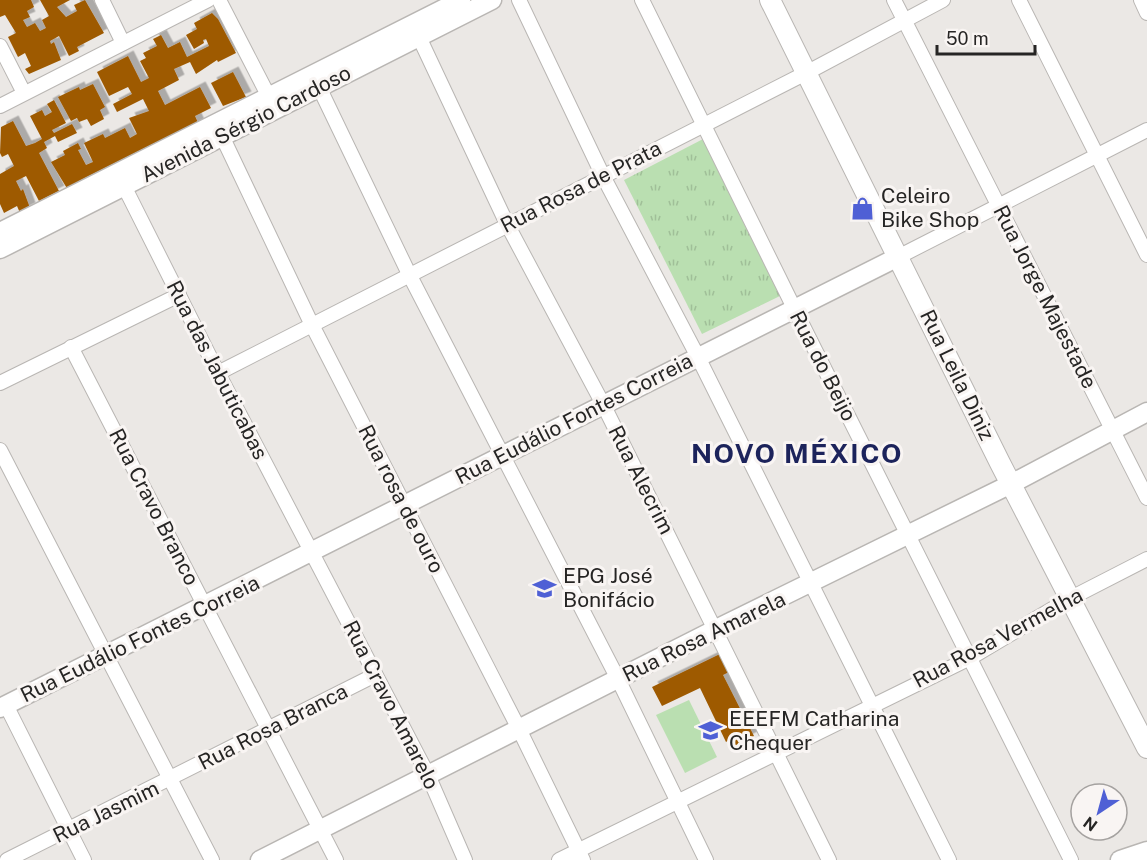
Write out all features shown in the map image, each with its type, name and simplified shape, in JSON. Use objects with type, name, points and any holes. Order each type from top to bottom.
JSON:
[{"type":"main road","name":"Rua Leila Diniz","points":[[770,0],[808,72],[1011,484],[1147,748]]},
{"type":"street","points":[[102,0],[123,43]]},
{"type":"street","points":[[0,106],[208,0]]},
{"type":"street","points":[[219,0],[272,103]]},
{"type":"street","name":"Avenida Sérgio Cardoso","points":[[0,244],[42,220],[461,5],[492,0]]},
{"type":"street","points":[[519,0],[603,176],[698,357],[949,860]]},
{"type":"street","name":"Rua do Beijo","points":[[642,0],[1071,860]]},
{"type":"street","name":"Rua Jorge Majestade","points":[[894,0],[1147,498]]},
{"type":"street","name":"Rua Rosa de Prata","points":[[218,373],[311,323],[808,72],[943,0]]},
{"type":"street","points":[[1019,0],[1147,255]]},
{"type":"street","points":[[1141,0],[1147,13]]},
{"type":"street","name":"Rua Alecrim","points":[[416,30],[507,224],[604,406],[829,860]]},
{"type":"street","points":[[0,46],[24,93]]},
{"type":"street","points":[[316,81],[409,274],[618,680],[706,860]]},
{"type":"street","name":"Rua rosa de ouro","points":[[219,130],[311,323],[519,729],[580,855]]},
{"type":"street","name":"Rua Eudálio Fontes Correia","points":[[3,707],[795,310],[998,204],[1147,130]]},
{"type":"street","name":"Rua das Jabuticabas","points":[[121,180],[312,553]]},
{"type":"street","points":[[0,383],[179,296]]},
{"type":"street","name":"Rua Cravo Branco","points":[[70,347],[336,860]]},
{"type":"street","name":"Rua Rosa Amarela","points":[[260,860],[716,629],[1011,484],[1147,412]]},
{"type":"street","points":[[0,450],[212,860]]},
{"type":"street","name":"Rua Cravo Amarelo","points":[[312,553],[428,775],[465,860]]},
{"type":"street","name":"Rua Rosa Vermelha","points":[[559,860],[580,855],[677,800],[970,657],[1071,598],[1147,559]]},
{"type":"street","name":"Rua Rosa Branca","points":[[172,779],[375,675]]},
{"type":"street","points":[[3,707],[84,860]]},
{"type":"street","name":"Rua Jasmim","points":[[8,860],[172,779]]},
{"type":"street","points":[[1120,860],[1147,851]]},
{"type":"green space","points":[[705,138],[780,296],[702,334],[624,180]]},
{"type":"green space","points":[[689,700],[717,757],[685,773],[656,715]]},
{"type":"building","points":[[0,0],[31,0],[34,7],[27,11],[30,17],[23,20],[27,27],[35,23],[40,31],[46,28],[42,20],[49,16],[40,0],[70,0],[57,7],[66,17],[77,11],[74,5],[85,0],[104,33],[77,47],[79,51],[69,56],[59,36],[50,41],[51,44],[54,42],[61,60],[29,74],[25,69],[31,66],[25,53],[18,57],[8,37],[16,33],[5,15],[0,17]]},
{"type":"building","points":[[212,13],[218,19],[236,53],[218,62],[217,60],[196,74],[190,62],[174,69],[179,80],[158,91],[165,105],[200,87],[211,108],[195,116],[199,125],[158,144],[157,142],[79,181],[80,184],[68,190],[51,162],[65,155],[63,151],[78,143],[81,149],[78,150],[86,165],[93,162],[84,143],[103,134],[105,138],[125,128],[130,138],[137,134],[129,118],[149,111],[143,99],[117,112],[113,104],[132,94],[128,87],[109,96],[97,72],[128,56],[141,82],[149,78],[140,61],[146,58],[143,53],[157,46],[153,39],[161,35],[168,48],[180,42],[187,57],[209,46],[206,39],[194,49],[186,35],[197,29],[194,23]]},
{"type":"building","points":[[233,72],[246,97],[223,106],[211,83]]},
{"type":"building","points":[[93,84],[105,107],[100,110],[104,119],[91,126],[87,119],[79,122],[77,118],[71,121],[58,97],[79,87],[80,90]]},
{"type":"building","points":[[54,100],[66,123],[52,130],[54,133],[72,124],[77,133],[58,142],[55,136],[44,142],[47,148],[39,153],[59,191],[39,201],[26,176],[16,181],[21,191],[23,189],[30,208],[20,213],[17,206],[4,213],[0,204],[0,174],[14,166],[8,154],[2,157],[0,153],[1,127],[13,121],[26,146],[35,143],[42,139],[30,116],[42,110],[45,116],[52,112],[47,104]]},
{"type":"building","points":[[720,654],[729,672],[723,675],[754,736],[732,747],[729,740],[726,742],[700,688],[662,706],[652,687]]},
{"type":"place","name":"Celeiro Bike Shop","points":[[863,208]]},
{"type":"place","name":"EPG José Bonifácio","points":[[545,588]]},
{"type":"place","name":"EEEFM Catharina Chequer","points":[[711,731]]},
{"type":"district","name":"NOVO MÉXICO","points":[[797,454]]}]
